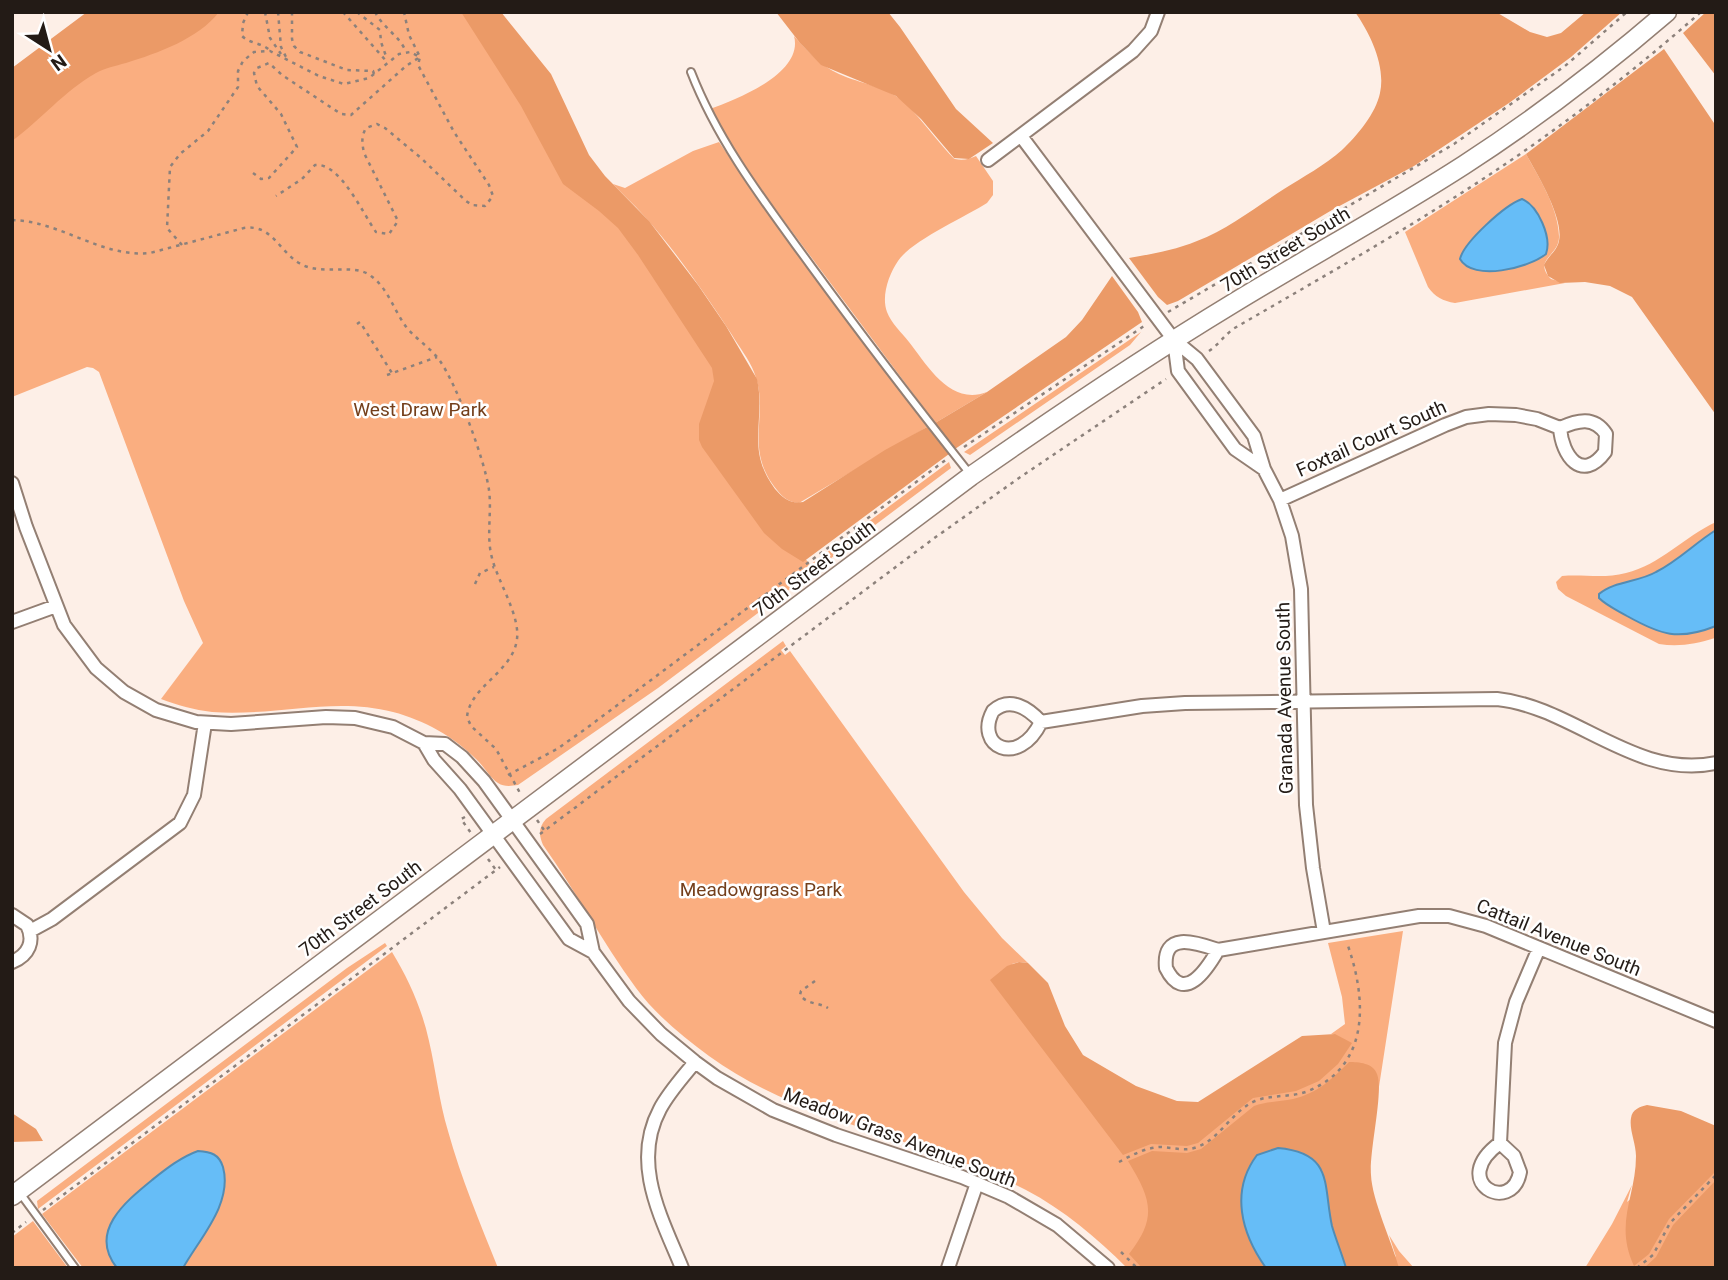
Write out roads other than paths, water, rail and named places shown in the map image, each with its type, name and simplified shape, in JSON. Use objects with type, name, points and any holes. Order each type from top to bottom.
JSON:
[{"type":"main road","name":"70th Street South","points":[[15,1194],[971,476],[1174,340],[1482,153],[1552,103],[1667,12]]},
{"type":"street","points":[[988,160],[1133,51],[1151,31],[1158,12]]},
{"type":"street","name":"Granada Avenue South","points":[[1021,136],[1174,340],[1198,359],[1254,436],[1265,469],[1280,500],[1292,536],[1300,578],[1307,819],[1324,932]]},
{"type":"street","name":"Granada Avenue South","points":[[1174,340],[1178,371],[1236,449],[1265,469]]},
{"type":"street","name":"Foxtail Court South","points":[[1280,500],[1466,417],[1516,415],[1537,419],[1560,428]]},
{"type":"street","name":"Meadow Grass Avenue South","points":[[12,483],[56,606],[76,644],[112,683],[156,710],[189,721],[239,724],[326,717],[355,718],[393,727],[424,743],[445,744],[462,757],[484,781],[587,924],[593,952]]},
{"type":"street","points":[[12,622],[56,606]]},
{"type":"street","points":[[1041,722],[1163,704],[1508,700],[1544,712],[1651,761],[1680,766],[1716,763]]},
{"type":"street","points":[[30,931],[52,919],[180,823],[194,795],[205,723]]},
{"type":"street","name":"Meadow Grass Avenue South","points":[[424,743],[433,760],[460,789],[569,939],[593,952],[638,1011],[695,1062],[736,1090],[785,1115],[977,1183],[1009,1197],[1051,1221],[1108,1268]]},
{"type":"street","points":[[12,915],[25,922],[31,939],[28,950],[20,959],[12,962]]},
{"type":"street","name":"Cattail Avenue South","points":[[1218,950],[1413,917],[1443,916],[1486,926],[1716,1021]]},
{"type":"street","points":[[1500,1143],[1506,1044],[1516,1002],[1539,948]]},
{"type":"street","points":[[682,1268],[654,1198],[648,1177],[647,1153],[651,1129],[659,1111],[695,1062]]},
{"type":"street","points":[[948,1268],[977,1183]]},
{"type":"lane","points":[[691,72],[711,120],[740,167],[870,346],[971,476]]},
{"type":"lane","points":[[15,1194],[36,1215],[75,1268]]},
{"type":"water","points":[[1522,199],[1533,208],[1542,223],[1547,239],[1546,254],[1527,264],[1502,270],[1477,270],[1467,266],[1460,259],[1469,243],[1496,216]]},
{"type":"water","points":[[1716,530],[1716,626],[1703,631],[1670,634],[1650,628],[1599,598],[1599,594],[1612,586],[1664,568]]},
{"type":"water","points":[[1278,1148],[1296,1151],[1309,1157],[1323,1174],[1332,1226],[1346,1268],[1266,1268],[1257,1255],[1245,1226],[1241,1197],[1249,1169],[1257,1155]]},
{"type":"water","points":[[198,1151],[214,1154],[219,1159],[225,1181],[219,1208],[183,1268],[117,1268],[109,1255],[106,1242],[108,1230],[121,1208],[152,1180]]},
{"type":"park label","name":"West Draw Park","points":[[420,409]]},
{"type":"park label","name":"Meadowgrass Park","points":[[761,889]]}]
